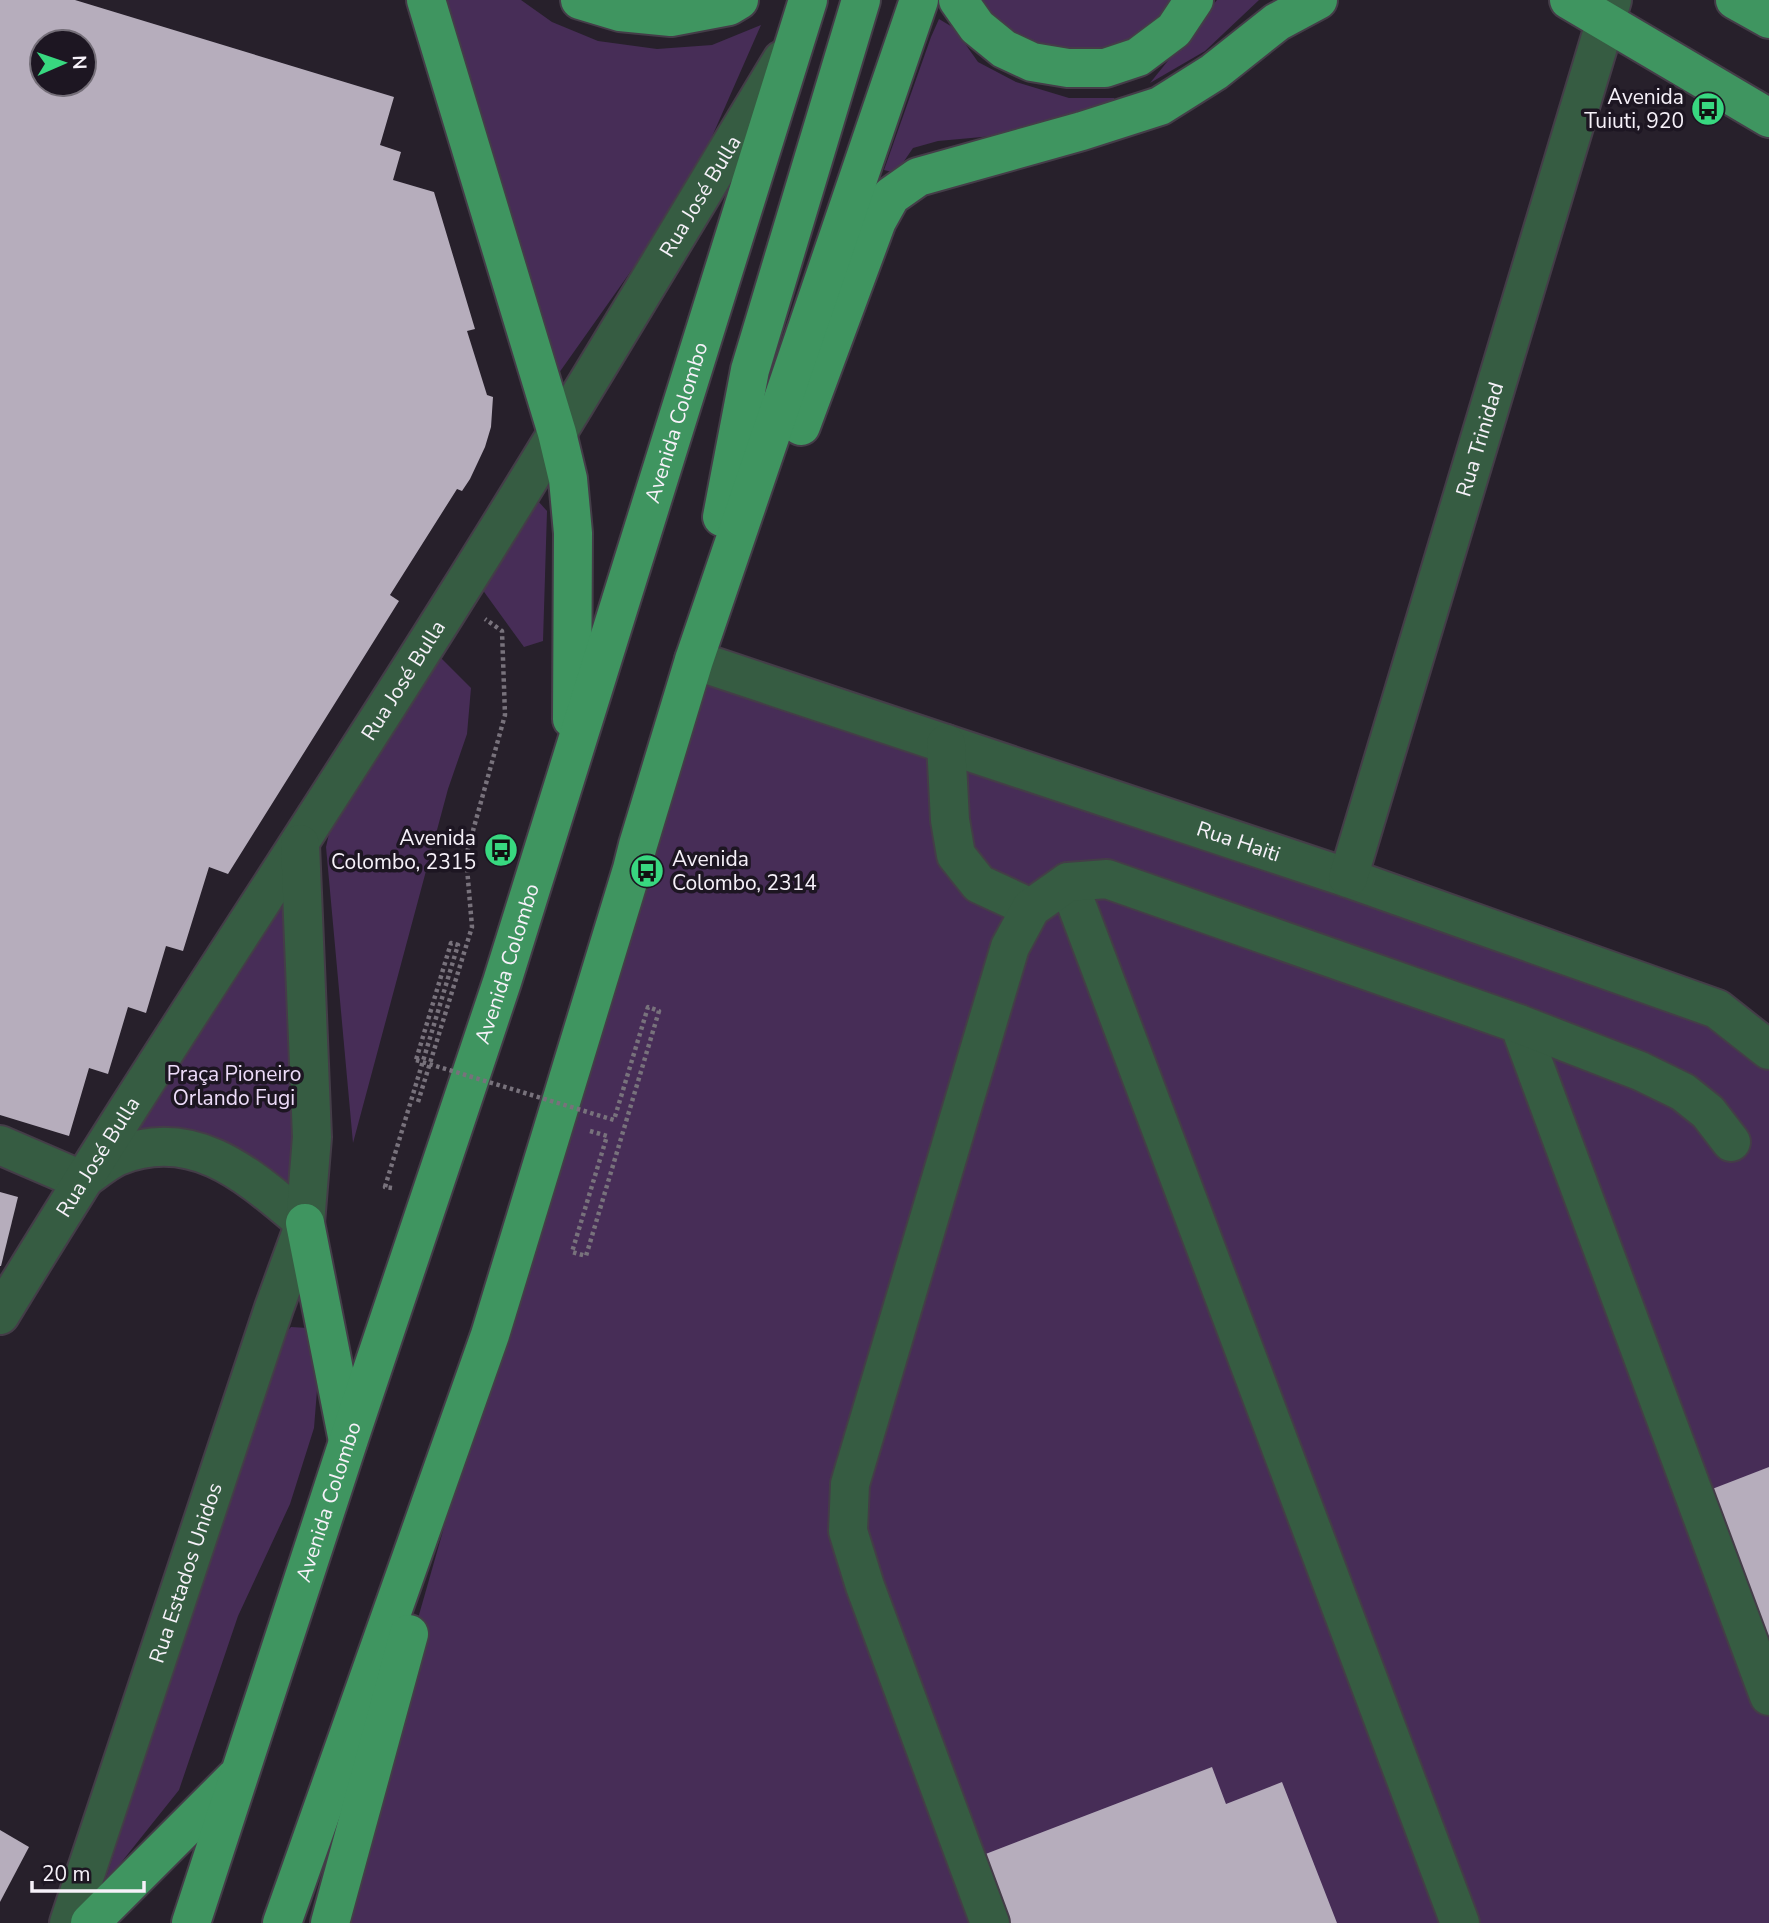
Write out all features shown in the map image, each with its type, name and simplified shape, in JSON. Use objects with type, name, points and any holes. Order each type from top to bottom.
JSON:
[{"type":"main road","points":[[426,0],[557,433],[568,480],[573,533],[571,760]]},
{"type":"main road","points":[[580,0],[620,12],[671,17],[729,6],[738,0]]},
{"type":"main road","name":"Avenida Colombo","points":[[191,1923],[502,982],[808,0]]},
{"type":"main road","points":[[694,660],[750,370],[861,0]]},
{"type":"main road","points":[[330,1923],[490,1335],[694,660],[919,0]]},
{"type":"main road","points":[[958,0],[977,27],[1004,49],[1032,62],[1068,68],[1104,68],[1139,57],[1174,30],[1194,0]]},
{"type":"main road","points":[[694,660],[781,478],[877,221],[891,197],[918,177],[1160,106],[1214,72],[1277,22],[1318,0]]},
{"type":"main road","points":[[1735,0],[1769,19]]},
{"type":"main road","points":[[1584,5],[1769,118]]},
{"type":"main road","points":[[305,1223],[348,1442]]},
{"type":"main road","points":[[282,1923],[490,1335]]},
{"type":"main road","points":[[90,1923],[239,1774]]},
{"type":"street","name":"Rua Trinidad","points":[[1348,878],[1584,5]]},
{"type":"street","name":"Rua José Bulla","points":[[0,1315],[81,1180],[456,599],[796,38]]},
{"type":"street","name":"Rua Haiti","points":[[694,660],[1348,878],[1717,1009],[1769,1050]]},
{"type":"street","points":[[946,744],[950,820],[956,855],[979,884],[1031,908]]},
{"type":"street","points":[[300,844],[312,1137],[305,1223]]},
{"type":"street","points":[[990,1923],[865,1586],[848,1531],[850,1484],[1010,947],[1031,908],[1068,882],[1107,879],[1519,1024],[1640,1071],[1683,1092],[1709,1112],[1731,1142]]},
{"type":"street","points":[[1068,882],[1460,1923]]},
{"type":"street","points":[[1519,1024],[1769,1696]]},
{"type":"street","points":[[0,1145],[81,1180],[115,1157],[142,1148],[177,1147],[218,1158],[256,1182],[305,1223]]},
{"type":"street","name":"Rua Estados Unidos","points":[[69,1923],[274,1308],[305,1223]]},
{"type":"path","points":[[415,1111],[472,928],[466,856],[505,715],[502,631],[456,599]]},
{"type":"path","points":[[396,1176],[392,1189],[385,1187],[458,945],[451,943],[416,1060],[614,1120],[648,1007],[659,1011],[586,1256],[572,1252],[607,1136],[554,1122]]},
{"type":"green space","points":[[443,0],[521,0],[552,22],[598,41],[657,49],[712,45],[761,25],[689,189],[554,380]]},
{"type":"green space","points":[[973,0],[1179,0],[1143,39],[1092,59],[1044,56]]},
{"type":"green space","points":[[1217,0],[1259,0],[1205,51],[1150,83]]},
{"type":"green space","points":[[939,19],[954,28],[978,62],[1016,82],[1069,98],[1114,98],[1118,106],[1040,130],[938,141],[913,148],[896,173],[884,170]]},
{"type":"green space","points":[[538,501],[547,511],[543,641],[524,647],[482,589]]},
{"type":"green space","points":[[434,651],[471,688],[467,734],[448,789],[353,1143],[326,847],[333,816]]},
{"type":"green space","points":[[694,660],[1717,1009],[1769,1050],[1769,1923],[331,1923]]},
{"type":"green space","name":"Praça Pioneiro Orlando Fugi","points":[[300,844],[305,1223],[219,1160],[115,1157]]},
{"type":"green space","points":[[291,1327],[308,1328],[321,1340],[314,1428],[290,1504],[238,1616],[179,1790],[104,1884],[279,1341]]},
{"type":"building","points":[[0,0],[75,0],[394,97],[380,145],[401,152],[393,180],[434,192],[475,329],[467,331],[487,395],[493,397],[491,427],[470,479],[462,491],[457,489],[390,595],[399,601],[228,874],[209,867],[183,951],[166,946],[146,1013],[128,1007],[108,1074],[89,1068],[69,1136],[0,1115]]},
{"type":"building","points":[[0,1192],[18,1197],[1,1266],[0,1266]]},
{"type":"building","points":[[1769,1467],[1769,1654],[1707,1491]]},
{"type":"building","points":[[1212,1767],[1226,1804],[1282,1782],[1337,1923],[1009,1923],[983,1855]]},
{"type":"building","points":[[0,1830],[29,1847],[0,1902]]},
{"type":"place","name":"Avenida Tuiuti, 920","points":[[1708,109]]},
{"type":"place","name":"Avenida Colombo, 2315","points":[[501,850]]},
{"type":"place","name":"Avenida Colombo, 2314","points":[[647,871]]}]
